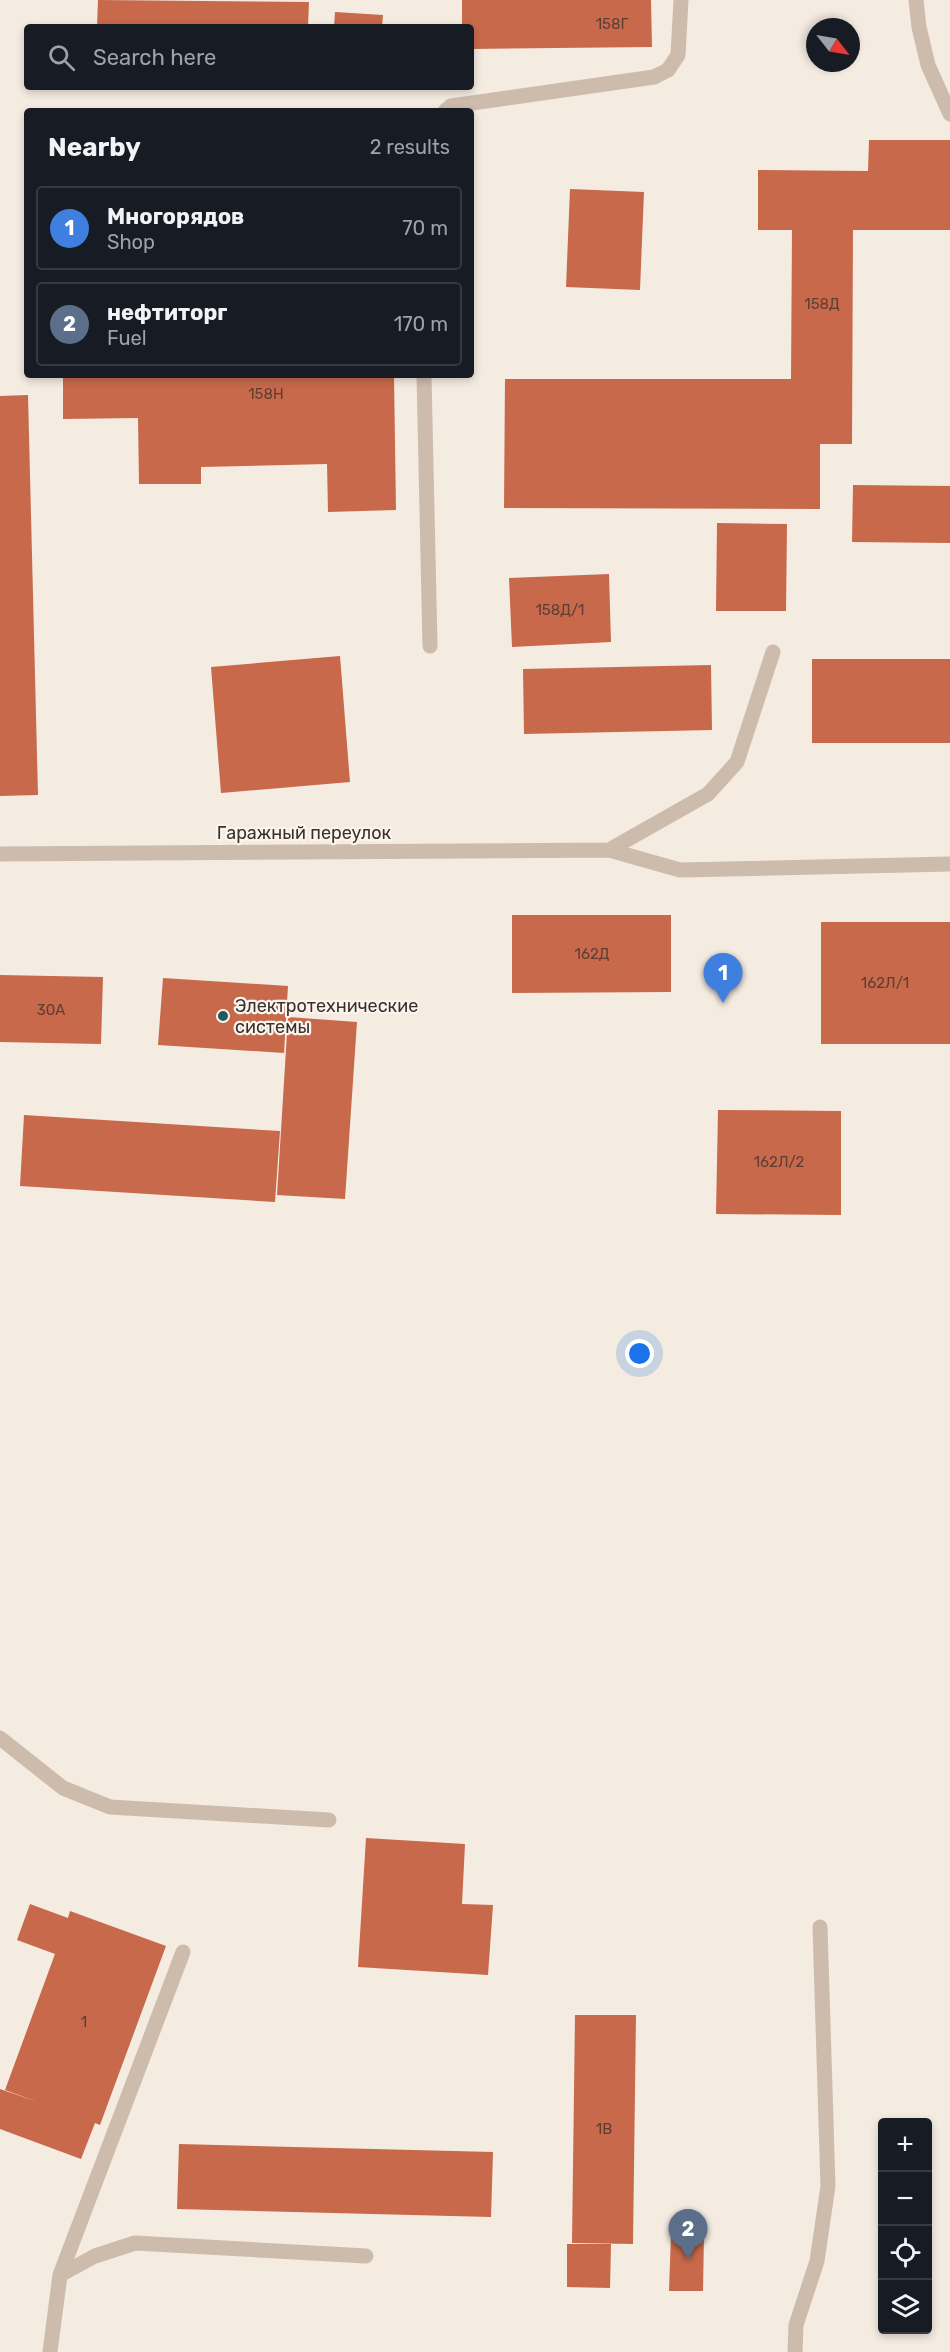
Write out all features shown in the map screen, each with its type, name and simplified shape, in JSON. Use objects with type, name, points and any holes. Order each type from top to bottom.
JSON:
[{"type":"street","points":[[449,108],[654,76],[668,70],[678,55],[681,0]]},
{"type":"street","points":[[916,0],[919,27],[928,65],[950,114]]},
{"type":"street","points":[[424,378],[430,646]]},
{"type":"street","points":[[609,850],[708,794],[737,762],[773,652]]},
{"type":"street","points":[[609,850],[680,870],[950,864]]},
{"type":"street","name":"Гаражный переулок","points":[[0,854],[609,850]]},
{"type":"street","points":[[0,1738],[63,1788],[110,1807],[329,1820]]},
{"type":"street","points":[[795,2352],[796,2325],[817,2261],[828,2186],[820,1927]]},
{"type":"street","points":[[50,2352],[60,2275],[183,1952]]},
{"type":"street","points":[[60,2275],[95,2256],[135,2243],[366,2256]]},
{"type":"building","points":[[98,0],[309,2],[308,24],[97,24]]},
{"type":"building","points":[[462,0],[651,0],[652,47],[474,49],[474,24],[462,24]]},
{"type":"building","points":[[335,12],[383,15],[382,24],[334,24]]},
{"type":"building","points":[[869,140],[950,140],[950,230],[853,230],[852,444],[820,444],[820,509],[504,508],[505,379],[791,379],[792,230],[758,230],[758,170],[868,171]]},
{"type":"building","points":[[570,189],[644,192],[640,290],[566,287]]},
{"type":"building","points":[[63,378],[394,378],[396,510],[328,512],[327,464],[201,467],[201,484],[139,484],[138,418],[63,419]]},
{"type":"building","points":[[28,395],[38,795],[0,796],[0,396]]},
{"type":"building","points":[[853,485],[950,486],[950,543],[852,542]]},
{"type":"building","points":[[717,523],[787,524],[786,611],[716,611]]},
{"type":"building","points":[[609,574],[611,642],[512,647],[509,578]]},
{"type":"building","points":[[340,656],[350,782],[221,793],[211,667]]},
{"type":"building","points":[[812,659],[950,659],[950,743],[812,743]]},
{"type":"building","points":[[711,665],[712,730],[524,734],[523,669]]},
{"type":"building","points":[[512,915],[671,915],[671,992],[512,993]]},
{"type":"building","points":[[821,922],[950,922],[950,1044],[821,1044]]},
{"type":"building","points":[[0,975],[103,977],[101,1044],[0,1042]]},
{"type":"building","name":"Электротехнические системы","points":[[163,978],[288,986],[284,1053],[158,1045]]},
{"type":"building","points":[[288,1017],[357,1022],[345,1199],[277,1195]]},
{"type":"building","points":[[718,1110],[841,1111],[841,1215],[716,1214]]},
{"type":"building","points":[[24,1115],[280,1131],[275,1202],[20,1186]]},
{"type":"building","points":[[366,1838],[465,1844],[462,1904],[493,1905],[488,1975],[358,1967]]},
{"type":"building","points":[[30,1904],[68,1918],[70,1911],[166,1946],[100,2125],[95,2123],[81,2159],[0,2129],[0,2089],[38,2102],[5,2090],[55,1954],[17,1940]]},
{"type":"building","points":[[575,2015],[636,2015],[633,2244],[572,2243]]},
{"type":"building","points":[[179,2144],[493,2152],[491,2217],[177,2209]]},
{"type":"building","points":[[671,2234],[704,2235],[703,2291],[669,2291]]},
{"type":"building","points":[[567,2244],[611,2244],[610,2288],[567,2287]]},
{"type":"place","name":"Многорядов","points":[[723,1003]]},
{"type":"place","name":"Электротехнические системы","points":[[223,1016]]},
{"type":"place","name":"нефтиторг","points":[[688,2259]]}]
